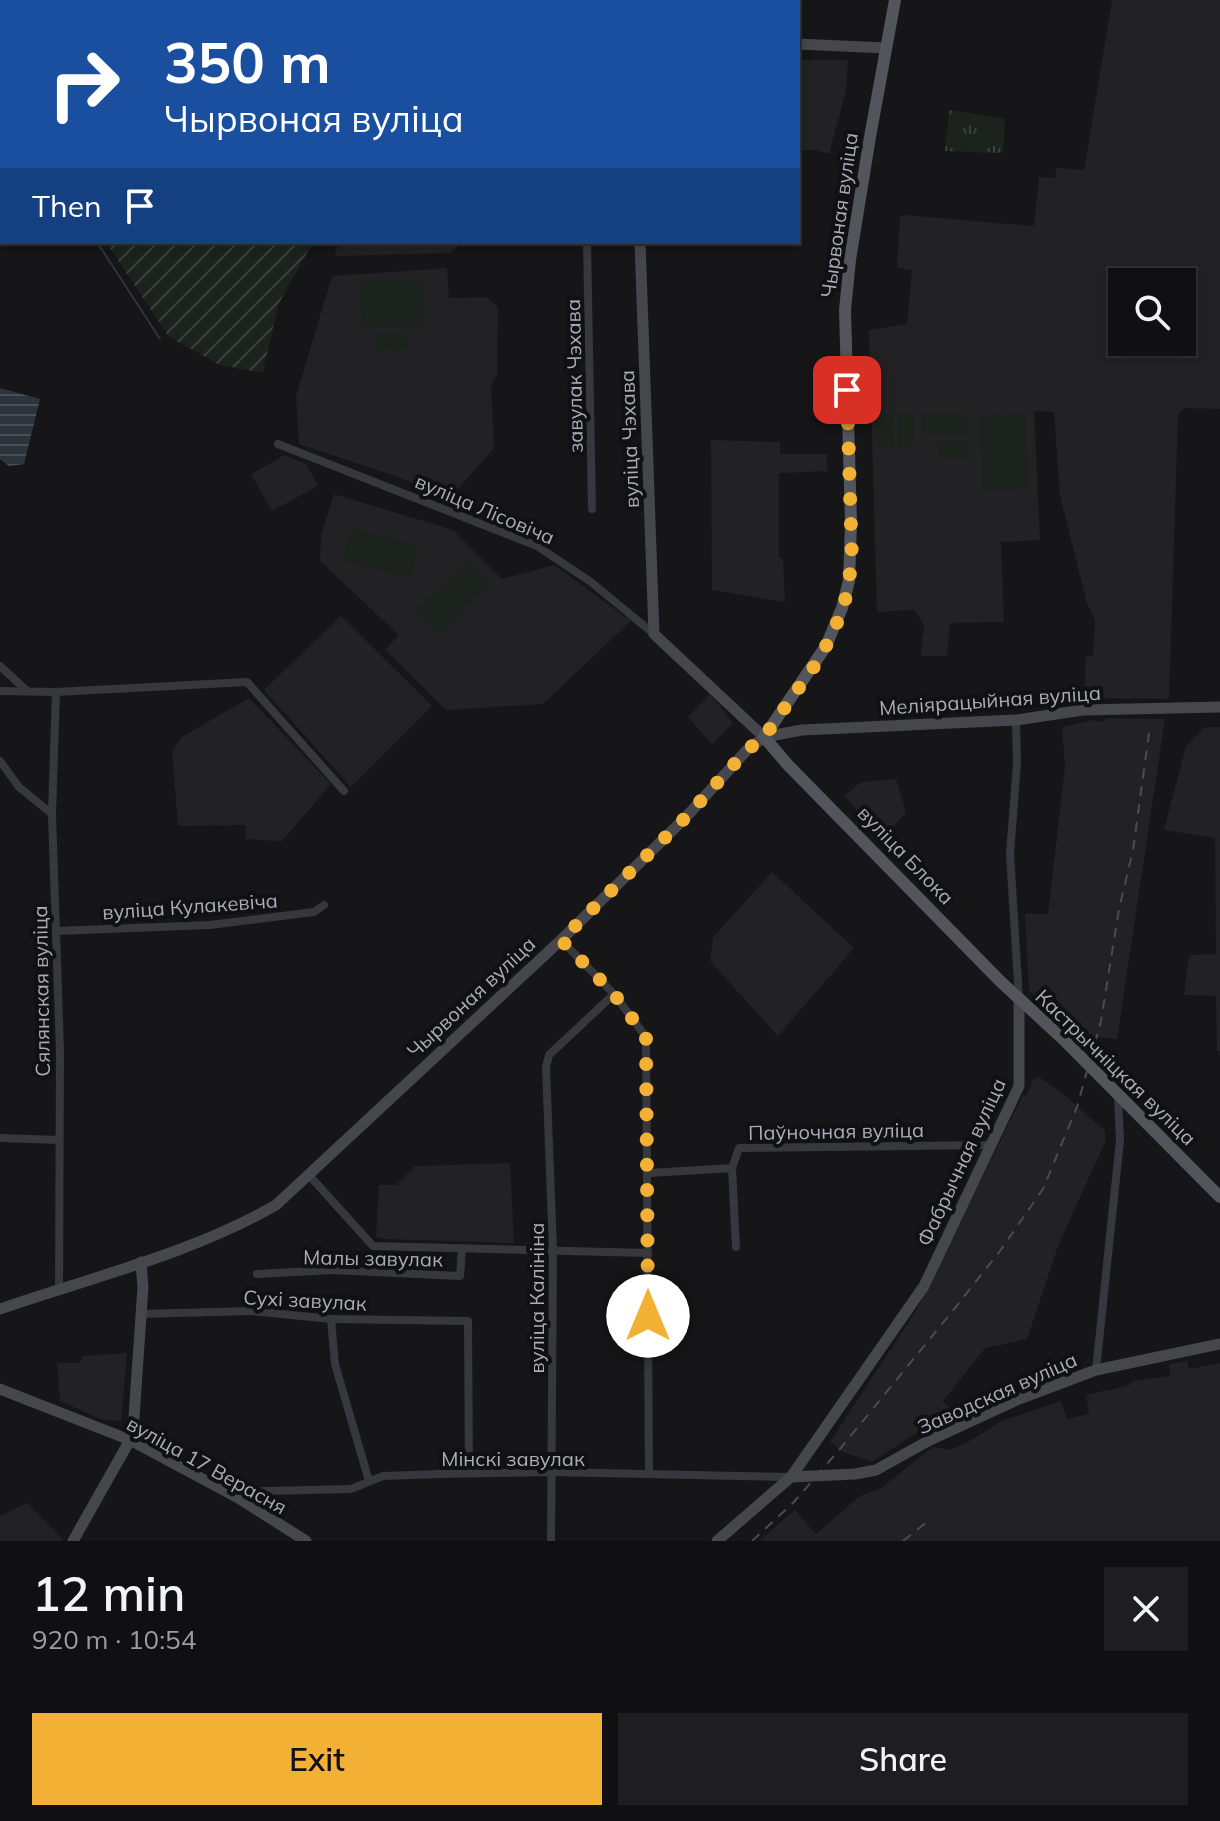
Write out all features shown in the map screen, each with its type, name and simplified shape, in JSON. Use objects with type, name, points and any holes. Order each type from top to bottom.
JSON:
[{"type":"main road","name":"Чырвоная вуліца","points":[[764,737],[834,631],[849,581],[852,536],[845,310],[850,260],[895,0]]},
{"type":"main road","name":"вуліца Блока","points":[[764,737],[1019,1000]]},
{"type":"main road","name":"Кастрычніцкая вуліца","points":[[1019,1000],[1063,1039],[1220,1197]]},
{"type":"street","points":[[800,44],[885,48]]},
{"type":"street","name":"завулак Чэхава","points":[[587,244],[592,509]]},
{"type":"street","name":"вуліца Чэхава","points":[[640,244],[654,634]]},
{"type":"street","name":"вуліца Лісовіча","points":[[278,444],[537,546],[591,582],[654,634],[764,737]]},
{"type":"street","points":[[0,666],[27,691]]},
{"type":"street","points":[[0,691],[56,692],[247,682],[344,791]]},
{"type":"street","name":"Сялянская вуліца","points":[[56,692],[52,814],[59,1289]]},
{"type":"street","name":"Меліярацыйная вуліца","points":[[764,737],[802,730],[1016,720],[1083,710],[1220,707]]},
{"type":"street","name":"Фабрычная вуліца","points":[[717,1541],[791,1477],[924,1286],[1019,1086],[1019,1000],[1010,854],[1017,763],[1016,720]]},
{"type":"street","name":"Чырвоная вуліца","points":[[0,1309],[239,1226],[276,1205],[561,940],[686,817],[747,750],[764,737]]},
{"type":"street","points":[[0,761],[19,787],[52,814]]},
{"type":"street","name":"вуліца Кулакевіча","points":[[56,931],[210,925],[314,912],[324,905]]},
{"type":"street","points":[[561,940],[614,994],[646,1037],[649,1474]]},
{"type":"street","name":"вуліца Калініна","points":[[551,1541],[553,1250],[546,1067],[549,1055],[614,994]]},
{"type":"street","points":[[1096,1370],[1120,1140],[1118,1097]]},
{"type":"street","points":[[0,1138],[59,1140]]},
{"type":"street","name":"Паўночная вуліца","points":[[649,1173],[732,1168],[739,1148],[990,1145]]},
{"type":"street","points":[[732,1168],[736,1247]]},
{"type":"street","points":[[308,1174],[373,1246],[648,1253]]},
{"type":"street","name":"Малы завулак","points":[[257,1274],[332,1270],[460,1276],[462,1248]]},
{"type":"street","points":[[73,1541],[130,1440],[141,1314],[141,1262]]},
{"type":"street","name":"Сухі завулак","points":[[141,1314],[251,1311],[331,1319],[468,1321],[469,1473]]},
{"type":"street","points":[[331,1319],[335,1364],[369,1481]]},
{"type":"street","name":"Заводская вуліца","points":[[791,1477],[876,1470],[982,1416],[1096,1370],[1220,1344]]},
{"type":"street","name":"вуліца 17 Верасня","points":[[0,1389],[130,1440],[240,1499],[306,1541]]},
{"type":"street","name":"Мінскі завулак","points":[[240,1499],[264,1491],[351,1489],[383,1476],[551,1472],[791,1477]]},
{"type":"shaded area","points":[[1112,0],[1220,0],[1220,409],[1185,408],[1178,414],[1169,699],[1084,698],[1086,657],[1093,656],[1095,620],[1087,604],[1060,496],[1054,412],[1034,411],[1040,540],[1001,542],[1004,622],[950,623],[947,656],[921,656],[924,625],[914,610],[877,612],[869,330],[907,324],[912,270],[897,268],[900,217],[1034,226],[1039,177],[1055,178],[1056,168],[1084,170]]},
{"type":"shaded area","points":[[800,60],[848,60],[846,91],[829,154],[800,150]]},
{"type":"shaded area","points":[[338,244],[460,244],[451,253],[335,256]]},
{"type":"shaded area","points":[[447,268],[449,298],[486,297],[498,307],[497,375],[491,385],[494,448],[449,499],[395,476],[299,444],[296,396],[332,276]]},
{"type":"shaded area","points":[[0,388],[40,399],[24,464],[9,466],[0,459]]},
{"type":"shaded area","points":[[711,440],[780,442],[780,454],[827,454],[827,471],[779,473],[779,558],[783,558],[785,602],[712,590]]},
{"type":"shaded area","points":[[285,455],[307,465],[318,486],[272,511],[251,474]]},
{"type":"shaded area","points":[[334,494],[453,530],[502,579],[554,565],[631,621],[543,704],[446,710],[385,650],[399,635],[320,561],[321,535]]},
{"type":"shaded area","points":[[341,616],[432,706],[351,787],[264,690]]},
{"type":"shaded area","points":[[710,694],[733,723],[712,744],[688,717]]},
{"type":"shaded area","points":[[249,698],[331,784],[282,841],[246,839],[245,825],[178,826],[172,751],[182,737]]},
{"type":"shaded area","points":[[1106,718],[1165,719],[1117,1039],[1081,1036],[1081,1032],[1051,1001],[1045,1005],[1029,990],[1025,914],[1048,914],[1065,766],[1062,727],[1093,720],[1103,722]]},
{"type":"shaded area","points":[[1205,727],[1220,727],[1220,1051],[1217,1051],[1216,996],[1184,995],[1189,955],[1216,954],[1215,838],[1164,830],[1186,746]]},
{"type":"shaded area","points":[[896,779],[906,812],[883,838],[844,796],[861,782]]},
{"type":"shaded area","points":[[772,872],[854,948],[778,1036],[710,961],[713,937]]},
{"type":"shaded area","points":[[1039,1077],[1105,1131],[1106,1140],[1058,1246],[1027,1339],[985,1348],[943,1401],[952,1410],[872,1462],[843,1452],[830,1442],[916,1311],[1023,1095],[1027,1095],[1033,1079]]},
{"type":"shaded area","points":[[510,1163],[514,1243],[376,1237],[379,1185],[396,1185],[415,1166]]},
{"type":"shaded area","points":[[127,1353],[121,1421],[103,1420],[60,1401],[57,1363],[80,1363],[83,1356]]},
{"type":"shaded area","points":[[1187,1361],[1189,1369],[1220,1363],[1220,1541],[759,1541],[795,1510],[816,1534],[860,1496],[881,1488],[933,1447],[951,1450],[1002,1421],[1061,1401],[1067,1419],[1089,1414],[1086,1395],[1127,1386],[1133,1381],[1170,1376],[1169,1364]]},
{"type":"shaded area","points":[[27,1503],[63,1541],[0,1541],[0,1516]]},
{"type":"green space","points":[[949,110],[1005,119],[1003,153],[945,151]]},
{"type":"green space","points":[[107,244],[312,244],[278,305],[263,373],[220,365],[169,337]]},
{"type":"green space","points":[[424,280],[426,325],[362,326],[359,282]]},
{"type":"green space","points":[[407,333],[408,347],[376,349],[376,334]]},
{"type":"green space","points":[[970,413],[970,434],[921,435],[921,414]]},
{"type":"green space","points":[[876,414],[893,414],[893,447],[876,447]]},
{"type":"green space","points":[[897,414],[914,414],[915,446],[898,447]]},
{"type":"green space","points":[[1026,414],[1028,488],[982,490],[980,416]]},
{"type":"green space","points":[[968,441],[969,458],[939,459],[939,442]]},
{"type":"green space","points":[[351,529],[419,545],[411,577],[343,561]]},
{"type":"green space","points":[[466,561],[489,586],[438,634],[415,610]]},
{"type":"waterway","points":[[98,244],[160,339]]},
{"type":"railway","points":[[752,1541],[793,1503],[840,1449],[1000,1251],[1043,1189],[1077,1107],[1101,1021],[1119,909],[1133,850],[1149,733]]},
{"type":"railway","points":[[903,1541],[927,1522]]},
{"type":"route","points":[[648,1316],[646,1037],[614,994],[561,940],[686,817],[747,750],[764,737],[818,661],[834,631],[845,601],[852,562],[847,390]]}]
